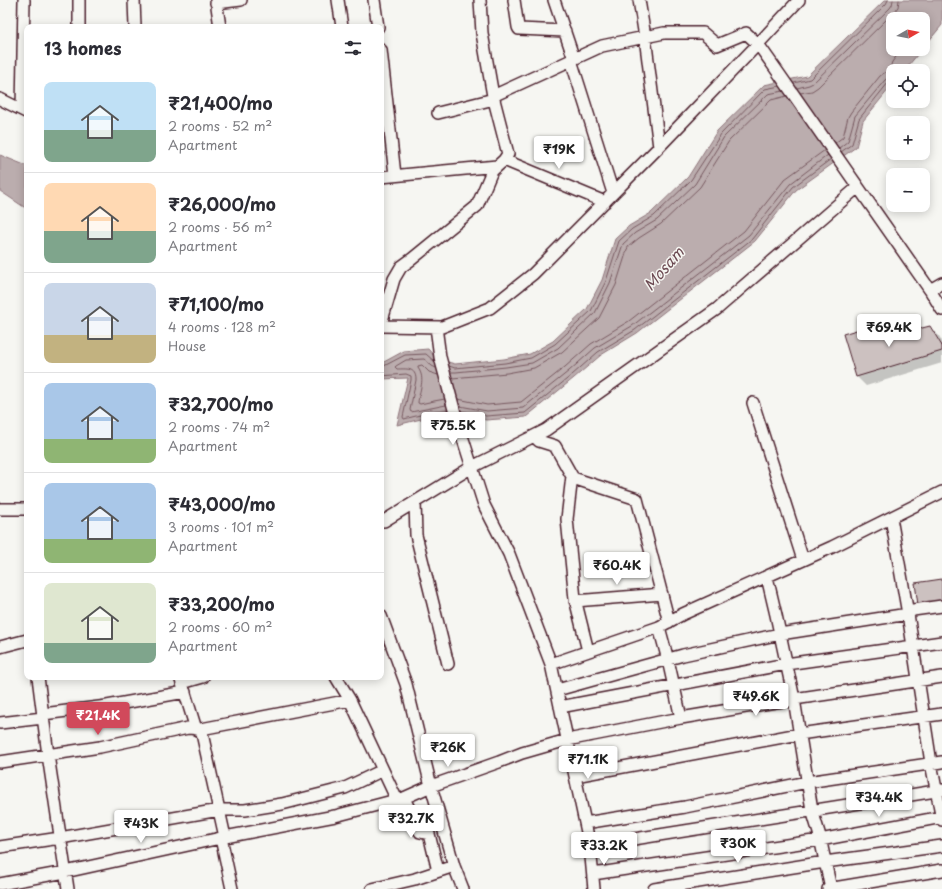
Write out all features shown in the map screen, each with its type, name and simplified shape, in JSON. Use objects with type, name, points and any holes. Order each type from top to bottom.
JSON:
[{"type":"street","points":[[24,0],[24,24]]},
{"type":"street","points":[[79,0],[79,24]]},
{"type":"street","points":[[134,0],[136,24]]},
{"type":"street","points":[[220,24],[216,2],[241,0]]},
{"type":"street","points":[[338,0],[342,24]]},
{"type":"street","points":[[374,0],[378,24]]},
{"type":"street","points":[[384,315],[394,280],[401,267],[478,206],[492,171],[508,154],[494,98],[482,33],[480,0]]},
{"type":"street","points":[[514,0],[519,29],[565,31]]},
{"type":"street","points":[[554,0],[565,31],[614,193]]},
{"type":"street","points":[[639,0],[659,146]]},
{"type":"street","points":[[384,325],[442,327],[490,308],[533,274],[614,193],[799,0]]},
{"type":"street","points":[[438,112],[494,98],[602,46],[664,32],[702,33],[717,45],[746,33],[758,44],[775,68],[930,290],[942,310]]},
{"type":"street","points":[[384,83],[395,175]]},
{"type":"street","points":[[0,99],[24,111]]},
{"type":"street","points":[[384,177],[501,163],[605,202]]},
{"type":"street","points":[[384,521],[472,467],[546,430],[717,309],[855,183]]},
{"type":"street","points":[[930,290],[942,282]]},
{"type":"street","points":[[436,327],[440,357],[456,417],[484,505],[509,554],[551,664],[590,846],[594,889]]},
{"type":"street","points":[[753,403],[803,560]]},
{"type":"street","points":[[534,436],[539,441],[554,446],[573,478],[637,499],[662,594],[668,660],[681,718]]},
{"type":"street","points":[[572,476],[567,519],[575,601],[588,651]]},
{"type":"street","points":[[551,664],[664,624],[803,560],[942,492]]},
{"type":"street","points":[[415,502],[416,535],[448,664]]},
{"type":"street","points":[[0,509],[24,509]]},
{"type":"street","points":[[593,874],[820,840],[942,818],[937,762],[924,717],[891,518]]},
{"type":"street","points":[[767,576],[794,699],[812,810],[831,889]]},
{"type":"street","points":[[575,601],[662,594]]},
{"type":"street","points":[[556,690],[668,660],[780,634],[908,614],[913,610],[942,606]]},
{"type":"street","points":[[384,624],[406,684],[431,786],[454,866],[463,889]]},
{"type":"street","points":[[0,647],[24,641]]},
{"type":"street","points":[[560,707],[786,664],[942,642]]},
{"type":"street","points":[[0,884],[66,872],[222,837],[335,816],[400,799],[431,786],[522,753],[567,740],[681,718],[794,699],[942,677]]},
{"type":"street","points":[[38,680],[68,889]]},
{"type":"street","points":[[0,723],[107,706],[194,680]]},
{"type":"street","points":[[338,680],[350,700],[383,770],[400,799],[420,832],[429,834],[438,871]]},
{"type":"street","points":[[182,684],[198,729],[219,810],[222,837],[232,889]]},
{"type":"street","points":[[0,762],[100,747],[188,728],[198,729],[350,700]]},
{"type":"street","points":[[575,776],[799,734],[942,714]]},
{"type":"street","points":[[585,823],[685,807],[807,782],[937,762]]},
{"type":"street","points":[[0,847],[219,810],[245,810],[282,804],[345,788],[383,770]]},
{"type":"street","points":[[590,846],[939,791]]},
{"type":"street","points":[[654,889],[825,862],[942,846]]},
{"type":"street","points":[[372,889],[415,879],[454,866]]},
{"type":"street","points":[[828,889],[942,870]]},
{"type":"water","name":"Mosam","points":[[885,0],[942,0],[942,25],[930,40],[930,12],[886,12],[886,56],[916,56],[910,64],[886,64],[886,93],[863,121],[856,147],[796,190],[755,241],[637,333],[601,355],[526,417],[486,420],[464,415],[450,414],[437,415],[397,425],[408,378],[384,379],[384,362],[404,351],[428,349],[437,359],[455,364],[504,359],[530,354],[553,341],[587,309],[602,280],[615,239],[629,226],[651,213],[688,177],[717,131],[764,85],[807,76]]},
{"type":"water","points":[[0,155],[24,165],[24,207],[0,191]]},
{"type":"building","points":[[873,325],[876,335],[908,326],[910,331],[930,326],[942,346],[942,351],[856,377],[843,334]]},
{"type":"building","points":[[942,579],[942,601],[918,605],[915,583]]}]
